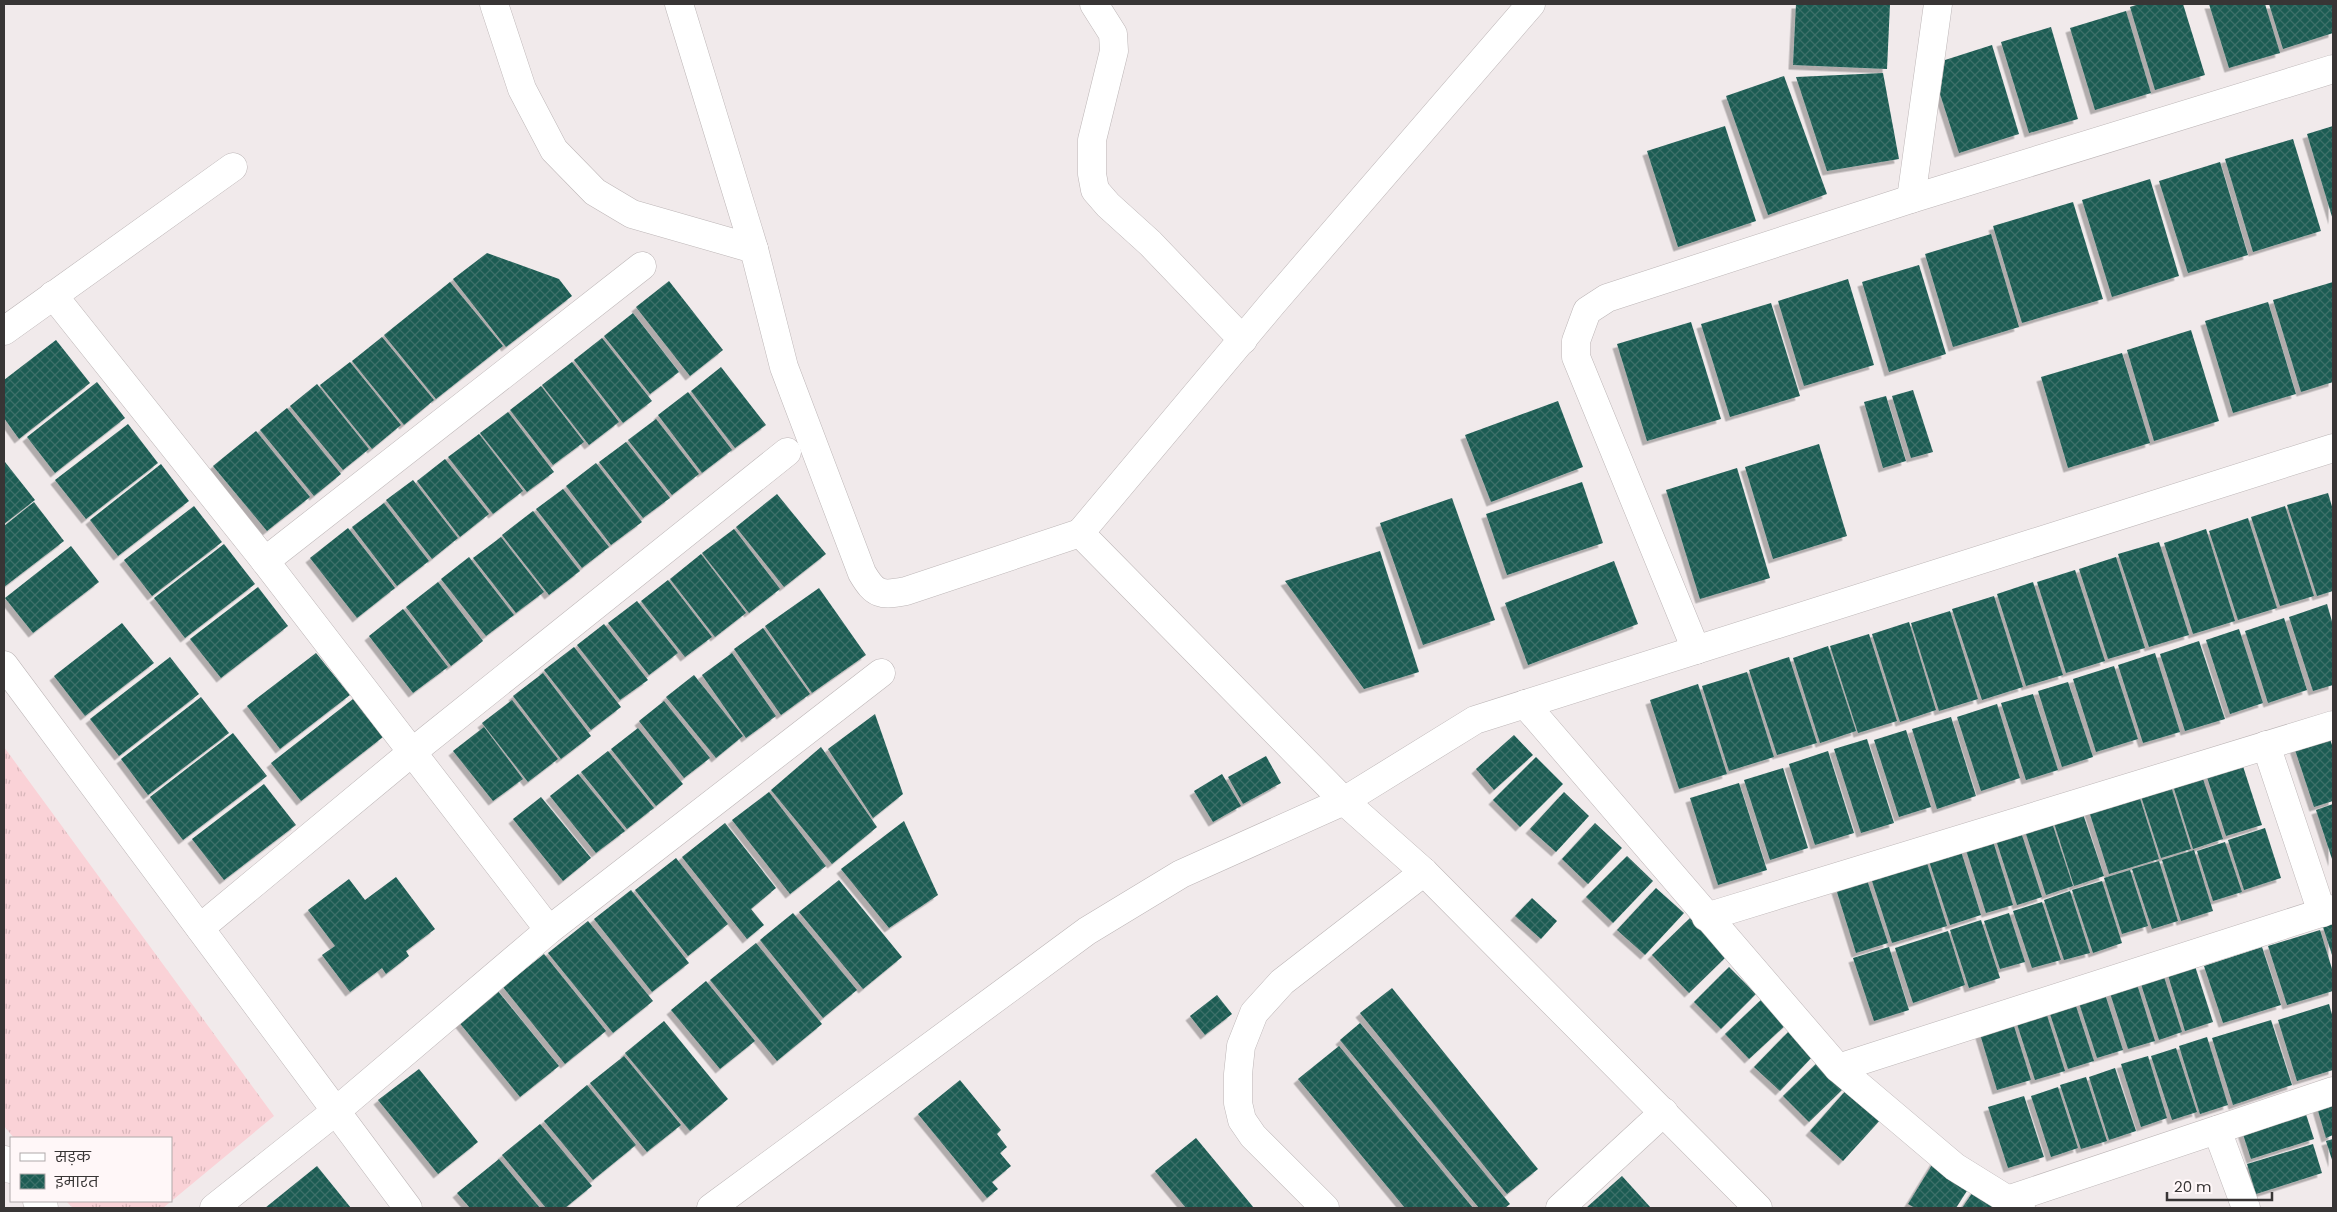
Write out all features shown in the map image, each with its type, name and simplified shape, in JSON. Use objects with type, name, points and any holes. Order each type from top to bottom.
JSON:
[{"type":"street","points":[[494,4],[522,89],[554,150],[595,192],[632,214],[754,249]]},
{"type":"street","points":[[679,4],[754,249],[784,367],[862,573],[872,590],[887,595],[906,591],[1080,533],[1531,4]]},
{"type":"street","points":[[1094,4],[1113,34],[1114,51],[1092,140],[1092,174],[1095,190],[1108,205],[1150,243],[1243,340]]},
{"type":"street","points":[[1910,199],[1938,4]]},
{"type":"street","points":[[1696,650],[1576,357],[1576,341],[1587,311],[1607,298],[1910,199],[2333,69]]},
{"type":"street","points":[[4,331],[232,166]]},
{"type":"street","points":[[265,561],[642,266]]},
{"type":"street","points":[[53,295],[265,561],[549,930]]},
{"type":"street","points":[[711,1208],[1087,931],[1181,874],[1344,801],[1476,720],[2333,448]]},
{"type":"street","points":[[200,928],[411,753],[787,452]]},
{"type":"street","points":[[1080,533],[1344,801],[1424,872],[1758,1208]]},
{"type":"street","points":[[4,667],[408,1208]]},
{"type":"street","points":[[214,1208],[336,1111],[549,930],[881,673]]},
{"type":"street","points":[[1525,704],[1706,917],[1838,1068],[1955,1167],[2014,1204],[2217,1130],[2333,1091]]},
{"type":"street","points":[[1706,917],[2333,725]]},
{"type":"street","points":[[1838,1068],[2327,911],[2266,745]]},
{"type":"street","points":[[1326,1208],[1253,1136],[1242,1120],[1238,1102],[1238,1074],[1242,1046],[1254,1012],[1282,982],[1424,872]]},
{"type":"street","points":[[1560,1208],[1664,1112]]},
{"type":"street","points":[[2217,1130],[2246,1208]]},
{"type":"green space","points":[[4,747],[274,1116],[172,1201],[172,1137],[13,1137],[4,1126]]},
{"type":"green space","points":[[67,1202],[170,1202],[163,1208],[73,1208]]},
{"type":"building","points":[[1796,4],[1890,4],[1887,69],[1793,65]]},
{"type":"building","points":[[2139,4],[2183,4],[2205,75],[2155,90],[2130,7]]},
{"type":"building","points":[[2209,4],[2265,4],[2280,53],[2229,68]]},
{"type":"building","points":[[2269,4],[2332,4],[2333,33],[2283,49]]},
{"type":"building","points":[[2126,11],[2151,93],[2095,110],[2070,28]]},
{"type":"building","points":[[2051,27],[2078,119],[2029,133],[2001,42]]},
{"type":"building","points":[[1992,45],[2019,134],[1959,153],[1940,94],[1945,60]]},
{"type":"building","points":[[1883,73],[1899,159],[1827,171],[1796,77]]},
{"type":"building","points":[[1784,76],[1827,194],[1768,215],[1726,96]]},
{"type":"building","points":[[1725,126],[1756,221],[1678,247],[1647,151]]},
{"type":"building","points":[[2333,126],[2333,220],[2307,134]]},
{"type":"building","points":[[2293,139],[2321,231],[2253,252],[2225,159]]},
{"type":"building","points":[[2220,162],[2248,255],[2188,273],[2159,181]]},
{"type":"building","points":[[2150,179],[2179,276],[2112,297],[2082,200]]},
{"type":"building","points":[[2073,202],[2103,299],[2022,323],[1993,226]]},
{"type":"building","points":[[1991,234],[2019,327],[1953,347],[1925,254]]},
{"type":"building","points":[[487,253],[559,279],[572,296],[506,347],[453,279]]},
{"type":"building","points":[[1919,265],[1946,354],[1889,372],[1862,282]]},
{"type":"building","points":[[1848,279],[1874,365],[1804,386],[1778,301]]},
{"type":"building","points":[[669,281],[723,350],[690,376],[636,307]]},
{"type":"building","points":[[450,282],[503,346],[436,399],[384,335]]},
{"type":"building","points":[[2333,282],[2333,382],[2301,392],[2273,300]]},
{"type":"building","points":[[2268,302],[2296,394],[2233,413],[2205,321]]},
{"type":"building","points":[[1771,303],[1800,396],[1730,417],[1701,324]]},
{"type":"building","points":[[633,313],[679,372],[650,394],[604,336]]},
{"type":"building","points":[[1691,322],[1721,419],[1647,441],[1617,344]]},
{"type":"building","points":[[2191,330],[2219,421],[2154,441],[2127,350]]},
{"type":"building","points":[[382,337],[434,400],[404,425],[352,361]]},
{"type":"building","points":[[602,338],[652,401],[623,423],[574,360]]},
{"type":"building","points":[[56,340],[90,383],[19,439],[4,418],[4,380]]},
{"type":"building","points":[[2122,353],[2150,443],[2068,468],[2041,377]]},
{"type":"building","points":[[350,362],[401,425],[372,449],[320,385]]},
{"type":"building","points":[[572,362],[619,422],[589,445],[542,385]]},
{"type":"building","points":[[721,367],[766,425],[735,448],[691,391]]},
{"type":"building","points":[[97,382],[125,418],[55,473],[27,437]]},
{"type":"building","points":[[317,384],[369,449],[343,470],[290,406]]},
{"type":"building","points":[[541,386],[584,442],[553,465],[510,410]]},
{"type":"building","points":[[1913,390],[1933,452],[1911,458],[1892,396]]},
{"type":"building","points":[[688,392],[732,450],[702,473],[658,415]]},
{"type":"building","points":[[1886,396],[1906,461],[1883,468],[1864,402]]},
{"type":"building","points":[[1558,401],[1583,467],[1491,502],[1465,435]]},
{"type":"building","points":[[287,408],[341,474],[314,496],[260,430]]},
{"type":"building","points":[[508,412],[554,472],[527,492],[480,433]]},
{"type":"building","points":[[656,419],[699,474],[672,495],[628,440]]},
{"type":"building","points":[[128,424],[158,463],[86,519],[55,480]]},
{"type":"building","points":[[256,431],[310,497],[267,531],[213,466]]},
{"type":"building","points":[[479,434],[523,491],[493,514],[448,457]]},
{"type":"building","points":[[626,442],[670,498],[643,518],[599,462]]},
{"type":"building","points":[[1819,444],[1847,536],[1773,559],[1745,467]]},
{"type":"building","points":[[445,459],[489,514],[460,537],[417,481]]},
{"type":"building","points":[[4,463],[35,500],[4,524]]},
{"type":"building","points":[[596,463],[642,522],[611,545],[566,486]]},
{"type":"building","points":[[161,464],[189,501],[118,556],[90,520]]},
{"type":"building","points":[[1737,468],[1770,578],[1700,599],[1666,490]]},
{"type":"building","points":[[413,480],[458,538],[432,559],[386,500]]},
{"type":"building","points":[[1582,482],[1603,543],[1507,575],[1486,514]]},
{"type":"building","points":[[563,489],[609,547],[582,568],[536,509]]},
{"type":"building","points":[[2328,493],[2333,510],[2333,591],[2317,596],[2287,505]]},
{"type":"building","points":[[777,494],[826,554],[784,587],[736,527]]},
{"type":"building","points":[[1452,498],[1495,620],[1423,645],[1380,523]]},
{"type":"building","points":[[34,502],[64,541],[4,587],[4,526]]},
{"type":"building","points":[[384,503],[429,561],[397,586],[352,527]]},
{"type":"building","points":[[194,506],[222,542],[152,596],[124,560]]},
{"type":"building","points":[[2285,506],[2314,596],[2280,606],[2251,517]]},
{"type":"building","points":[[533,511],[580,571],[549,595],[502,535]]},
{"type":"building","points":[[2248,518],[2277,608],[2238,620],[2209,531]]},
{"type":"building","points":[[348,528],[395,588],[357,618],[310,558]]},
{"type":"building","points":[[734,529],[780,589],[749,613],[702,553]]},
{"type":"building","points":[[2206,529],[2235,621],[2193,634],[2164,543]]},
{"type":"building","points":[[501,537],[544,592],[516,613],[473,558]]},
{"type":"building","points":[[2159,542],[2189,635],[2149,647],[2118,554]]},
{"type":"building","points":[[224,544],[255,584],[185,638],[154,598]]},
{"type":"building","points":[[71,546],[99,582],[33,633],[5,598]]},
{"type":"building","points":[[1380,551],[1419,672],[1364,689],[1285,581]]},
{"type":"building","points":[[701,554],[746,613],[715,637],[670,579]]},
{"type":"building","points":[[469,557],[514,615],[486,636],[441,579]]},
{"type":"building","points":[[2116,557],[2145,648],[2108,659],[2079,569]]},
{"type":"building","points":[[1614,561],[1638,624],[1528,665],[1505,603]]},
{"type":"building","points":[[2075,570],[2105,661],[2066,673],[2037,582]]},
{"type":"building","points":[[668,580],[712,637],[685,657],[641,601]]},
{"type":"building","points":[[438,582],[483,641],[451,666],[406,607]]},
{"type":"building","points":[[2033,582],[2063,675],[2026,686],[1997,594]]},
{"type":"building","points":[[258,587],[288,626],[221,678],[190,639]]},
{"type":"building","points":[[819,588],[866,655],[812,693],[765,626]]},
{"type":"building","points":[[1994,596],[2023,687],[1982,700],[1952,609]]},
{"type":"building","points":[[637,601],[678,653],[649,675],[608,623]]},
{"type":"building","points":[[2327,604],[2333,625],[2333,685],[2313,691],[2289,617]]},
{"type":"building","points":[[403,609],[448,667],[413,693],[369,636]]},
{"type":"building","points":[[1950,611],[1978,699],[1939,711],[1911,623]]},
{"type":"building","points":[[2284,618],[2307,690],[2268,703],[2245,631]]},
{"type":"building","points":[[1909,622],[1936,710],[1900,722],[1872,634]]},
{"type":"building","points":[[122,623],[154,663],[85,716],[54,676]]},
{"type":"building","points":[[604,624],[648,680],[620,700],[577,645]]},
{"type":"building","points":[[763,628],[810,694],[781,715],[734,649]]},
{"type":"building","points":[[2239,629],[2263,703],[2230,714],[2206,640]]},
{"type":"building","points":[[1869,634],[1897,721],[1858,733],[1830,646]]},
{"type":"building","points":[[2199,641],[2225,719],[2185,731],[2160,654]]},
{"type":"building","points":[[1828,646],[1856,731],[1820,743],[1793,658]]},
{"type":"building","points":[[574,647],[621,707],[591,730],[544,670]]},
{"type":"building","points":[[316,653],[350,695],[280,749],[247,706]]},
{"type":"building","points":[[732,653],[776,716],[746,738],[702,675]]},
{"type":"building","points":[[2155,653],[2180,732],[2143,743],[2118,665]]},
{"type":"building","points":[[170,657],[199,694],[119,756],[90,719]]},
{"type":"building","points":[[1789,657],[1817,743],[1777,755],[1749,670]]},
{"type":"building","points":[[2114,666],[2138,739],[2096,752],[2073,679]]},
{"type":"building","points":[[1747,672],[1774,757],[1729,771],[1702,686]]},
{"type":"building","points":[[543,673],[591,736],[561,759],[513,696]]},
{"type":"building","points":[[694,675],[743,736],[716,758],[666,697]]},
{"type":"building","points":[[2068,682],[2093,757],[2062,767],[2038,691]]},
{"type":"building","points":[[1698,684],[1727,774],[1679,789],[1650,700]]},
{"type":"building","points":[[2033,694],[2058,770],[2026,780],[2001,703]]},
{"type":"building","points":[[201,697],[229,733],[148,795],[121,759]]},
{"type":"building","points":[[353,699],[383,737],[301,801],[271,763]]},
{"type":"building","points":[[512,700],[558,759],[528,782],[482,723]]},
{"type":"building","points":[[664,701],[710,758],[684,778],[639,721]]},
{"type":"building","points":[[1997,704],[2020,778],[1981,791],[1957,717]]},
{"type":"building","points":[[875,714],[903,794],[873,818],[828,749]]},
{"type":"building","points":[[1951,717],[1976,796],[1937,809],[1912,729]]},
{"type":"building","points":[[484,727],[523,779],[493,801],[453,751]]},
{"type":"building","points":[[638,728],[683,784],[656,806],[611,749]]},
{"type":"building","points":[[1906,730],[1931,807],[1899,817],[1874,740]]},
{"type":"building","points":[[233,733],[267,776],[183,840],[150,797]]},
{"type":"building","points":[[1514,735],[1533,755],[1494,790],[1476,769]]},
{"type":"building","points":[[2329,736],[2333,748],[2333,801],[2314,807],[2294,747]]},
{"type":"building","points":[[1867,739],[1894,823],[1861,833],[1834,749]]},
{"type":"building","points":[[821,747],[877,827],[832,864],[771,790]]},
{"type":"building","points":[[608,751],[654,808],[627,829],[581,772]]},
{"type":"building","points":[[1828,751],[1854,833],[1815,845],[1789,764]]},
{"type":"building","points":[[1266,756],[1281,783],[1243,804],[1228,777]]},
{"type":"building","points":[[1536,757],[1563,784],[1520,827],[1493,800]]},
{"type":"building","points":[[2240,757],[2262,825],[2226,836],[2204,768]]},
{"type":"building","points":[[1783,768],[1808,848],[1770,860],[1744,780]]},
{"type":"building","points":[[2200,770],[2223,839],[2193,849],[2171,779]]},
{"type":"building","points":[[578,774],[625,831],[596,853],[550,796]]},
{"type":"building","points":[[1222,774],[1241,806],[1213,822],[1194,791]]},
{"type":"building","points":[[2169,780],[2191,849],[2161,858],[2139,790]]},
{"type":"building","points":[[1739,783],[1767,870],[1718,885],[1690,798]]},
{"type":"building","points":[[264,784],[296,825],[224,880],[192,839]]},
{"type":"building","points":[[769,792],[826,866],[790,894],[732,820]]},
{"type":"building","points":[[1564,792],[1589,816],[1556,852],[1530,829]]},
{"type":"building","points":[[2138,792],[2159,859],[2109,874],[2088,808]]},
{"type":"building","points":[[541,797],[591,858],[563,881],[513,819]]},
{"type":"building","points":[[2333,804],[2333,862],[2316,810]]},
{"type":"building","points":[[2082,811],[2104,876],[2074,886],[2053,820]]},
{"type":"building","points":[[2051,820],[2073,886],[2046,895],[2024,828]]},
{"type":"building","points":[[904,821],[938,895],[889,928],[841,869]]},
{"type":"building","points":[[725,823],[776,888],[751,909],[764,925],[747,939],[682,857]]},
{"type":"building","points":[[1595,823],[1622,848],[1588,884],[1562,859]]},
{"type":"building","points":[[2265,828],[2281,878],[2244,890],[2228,840]]},
{"type":"building","points":[[2020,829],[2042,897],[2017,905],[1995,837]]},
{"type":"building","points":[[1992,838],[2013,905],[1986,913],[1965,847]]},
{"type":"building","points":[[2225,842],[2242,892],[2213,901],[2197,851]]},
{"type":"building","points":[[1960,848],[1981,915],[1950,925],[1928,858]]},
{"type":"building","points":[[2194,850],[2213,911],[2181,921],[2162,860]]},
{"type":"building","points":[[1627,856],[1653,881],[1613,923],[1586,897]]},
{"type":"building","points":[[676,858],[728,924],[688,956],[635,890]]},
{"type":"building","points":[[1926,860],[1947,926],[1892,943],[1871,878]]},
{"type":"building","points":[[2159,861],[2178,921],[2152,929],[2132,869]]},
{"type":"building","points":[[2130,870],[2148,926],[2122,934],[2104,878]]},
{"type":"building","points":[[396,877],[435,929],[406,951],[409,956],[386,974],[382,968],[350,992],[322,955],[335,946],[308,910],[349,879],[365,900]]},
{"type":"building","points":[[839,880],[902,957],[863,989],[799,912]]},
{"type":"building","points":[[1867,880],[1888,943],[1856,953],[1836,889]]},
{"type":"building","points":[[2102,881],[2122,943],[2093,953],[2072,890]]},
{"type":"building","points":[[1656,888],[1684,913],[1645,955],[1617,930]]},
{"type":"building","points":[[631,890],[689,963],[652,992],[594,919]]},
{"type":"building","points":[[2070,891],[2090,953],[2064,960],[2044,900]]},
{"type":"building","points":[[1532,898],[1557,921],[1541,939],[1515,916]]},
{"type":"building","points":[[2042,902],[2061,960],[2032,968],[2013,911]]},
{"type":"building","points":[[793,913],[857,990],[823,1018],[760,940]]},
{"type":"building","points":[[2009,913],[2025,962],[2000,969],[1984,921]]},
{"type":"building","points":[[1690,918],[1728,955],[1689,993],[1652,955]]},
{"type":"building","points":[[1981,920],[2000,978],[1969,988],[1950,930]]},
{"type":"building","points":[[588,921],[653,1001],[613,1033],[548,953]]},
{"type":"building","points":[[2333,924],[2333,958],[2323,927]]},
{"type":"building","points":[[2320,930],[2333,972],[2333,991],[2287,1005],[2268,946]]},
{"type":"building","points":[[1948,931],[1965,985],[1913,1003],[1895,948]]},
{"type":"building","points":[[756,943],[822,1024],[777,1061],[710,980]]},
{"type":"building","points":[[1889,947],[1909,1010],[1874,1021],[1853,958]]},
{"type":"building","points":[[2262,947],[2281,1005],[2223,1023],[2204,966]]},
{"type":"building","points":[[544,954],[606,1031],[565,1064],[503,987]]},
{"type":"building","points":[[2194,963],[2213,1022],[2185,1031],[2167,972]]},
{"type":"building","points":[[1729,967],[1756,994],[1721,1029],[1694,1002]]},
{"type":"building","points":[[2163,974],[2182,1032],[2159,1040],[2140,981]]},
{"type":"building","points":[[706,981],[755,1041],[720,1069],[671,1010]]},
{"type":"building","points":[[2136,981],[2155,1041],[2128,1049],[2109,990]]},
{"type":"building","points":[[1392,988],[1538,1169],[1507,1194],[1360,1013]]},
{"type":"building","points":[[497,990],[559,1066],[520,1097],[458,1021]]},
{"type":"building","points":[[2104,991],[2123,1050],[2097,1058],[2078,1000]]},
{"type":"building","points":[[1217,995],[1232,1014],[1205,1035],[1190,1016]]},
{"type":"building","points":[[1763,998],[1788,1023],[1749,1059],[1725,1034]]},
{"type":"building","points":[[2075,1003],[2094,1061],[2068,1069],[2049,1011]]},
{"type":"building","points":[[2329,1004],[2333,1018],[2333,1070],[2297,1081],[2278,1020]]},
{"type":"building","points":[[2046,1012],[2065,1071],[2035,1080],[2016,1021]]},
{"type":"building","points":[[2012,1020],[2031,1080],[1997,1090],[1979,1031]]},
{"type":"building","points":[[2271,1020],[2292,1085],[2233,1105],[2212,1038]]},
{"type":"building","points":[[664,1021],[728,1099],[690,1131],[625,1053]]},
{"type":"building","points":[[1360,1023],[1510,1204],[1505,1208],[1479,1208],[1340,1040]]},
{"type":"building","points":[[1789,1031],[1814,1055],[1780,1091],[1754,1067]]},
{"type":"building","points":[[2207,1037],[2228,1105],[2200,1114],[2179,1046]]},
{"type":"building","points":[[1339,1046],[1473,1208],[1405,1208],[1298,1079]]},
{"type":"building","points":[[2176,1048],[2197,1112],[2172,1120],[2151,1056]]},
{"type":"building","points":[[624,1056],[681,1125],[647,1152],[590,1083]]},
{"type":"building","points":[[2148,1056],[2167,1118],[2141,1127],[2121,1064]]},
{"type":"building","points":[[1821,1059],[1846,1086],[1809,1122],[1783,1096]]},
{"type":"building","points":[[2115,1068],[2136,1131],[2109,1140],[2089,1077]]},
{"type":"building","points":[[419,1069],[478,1142],[438,1174],[378,1100]]},
{"type":"building","points":[[2086,1077],[2107,1141],[2081,1149],[2060,1085]]},
{"type":"building","points":[[960,1080],[1001,1130],[997,1134],[1007,1147],[1000,1153],[1011,1166],[992,1182],[998,1189],[987,1198],[918,1114]]},
{"type":"building","points":[[587,1085],[636,1145],[593,1180],[544,1121]]},
{"type":"building","points":[[2058,1087],[2078,1148],[2051,1157],[2031,1096]]},
{"type":"building","points":[[1848,1088],[1882,1118],[1843,1161],[1810,1131]]},
{"type":"building","points":[[2024,1096],[2044,1157],[2008,1168],[1988,1107]]},
{"type":"building","points":[[2333,1099],[2333,1135],[2326,1138],[2316,1104]]},
{"type":"building","points":[[2304,1108],[2314,1139],[2251,1159],[2241,1128]]},
{"type":"building","points":[[540,1124],[592,1186],[565,1208],[546,1208],[502,1155]]},
{"type":"building","points":[[1196,1138],[1254,1208],[1186,1208],[1155,1171]]},
{"type":"building","points":[[2333,1139],[2333,1163],[2326,1141]]},
{"type":"building","points":[[2313,1144],[2322,1173],[2256,1194],[2247,1164]]},
{"type":"building","points":[[499,1159],[540,1208],[470,1208],[457,1193]]},
{"type":"building","points":[[1935,1160],[1972,1183],[1956,1208],[1915,1208],[1908,1204]]},
{"type":"building","points":[[317,1166],[351,1208],[265,1208]]},
{"type":"building","points":[[1622,1176],[1651,1208],[1586,1208]]},
{"type":"building","points":[[1975,1189],[2007,1208],[1962,1208]]}]
